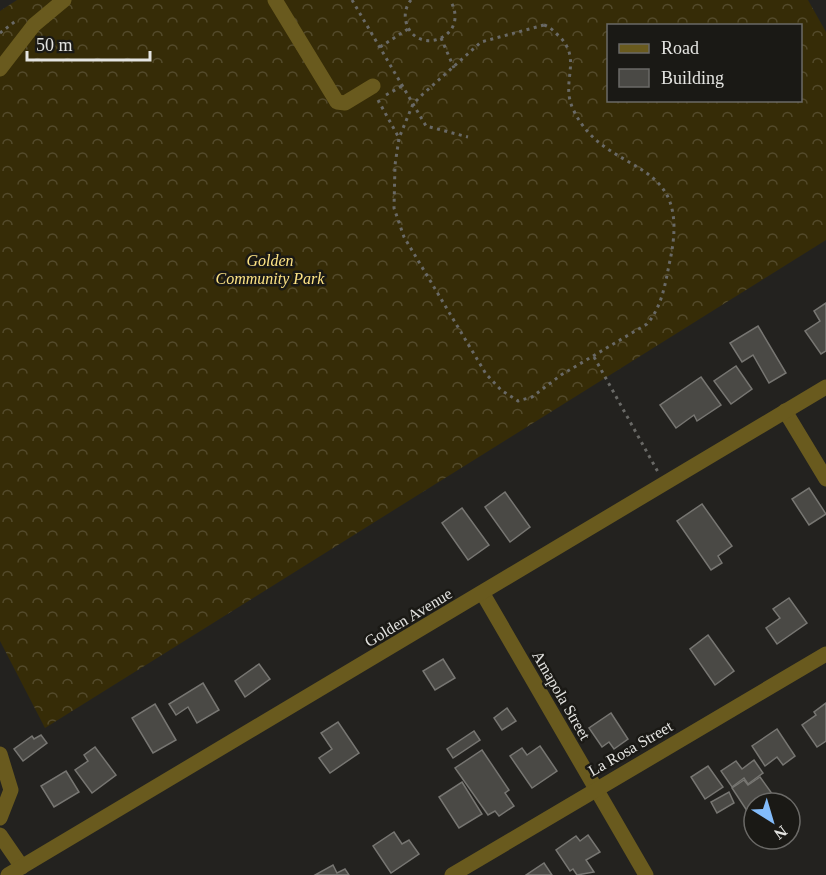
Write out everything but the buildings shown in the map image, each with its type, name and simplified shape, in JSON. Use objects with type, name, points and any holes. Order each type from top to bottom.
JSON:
[{"type":"street","points":[[0,69],[34,25],[64,0]]},
{"type":"street","points":[[275,0],[338,102],[345,103],[373,86]]},
{"type":"street","name":"Golden Avenue","points":[[16,872],[483,594],[570,537],[826,387]]},
{"type":"street","points":[[785,411],[826,479]]},
{"type":"street","name":"Amapola Street","points":[[483,594],[646,875]]},
{"type":"street","name":"La Rosa Street","points":[[452,875],[826,654]]},
{"type":"street","points":[[0,754],[11,790],[0,818]]},
{"type":"street","points":[[0,835],[16,872]]},
{"type":"path","points":[[352,0],[426,126],[468,137]]},
{"type":"path","points":[[411,0],[405,12],[408,28],[419,39],[427,41],[441,38],[453,26],[456,18],[450,0]]},
{"type":"path","points":[[548,26],[569,47],[572,62],[568,94],[580,121],[592,136],[660,182],[665,188],[673,215],[673,252],[656,312],[646,324],[561,375],[525,401],[514,401],[486,374],[447,313],[404,237],[394,208],[395,165],[399,138],[413,104],[454,68],[481,42],[548,26]]},
{"type":"path","points":[[380,47],[408,28]]},
{"type":"path","points":[[441,38],[454,68]]},
{"type":"path","points":[[399,138],[378,100],[402,86]]},
{"type":"path","points":[[594,356],[659,473]]},
{"type":"green space","name":"Golden Community Park","points":[[17,0],[808,0],[826,32],[826,240],[45,728],[0,641],[0,11]]}]
